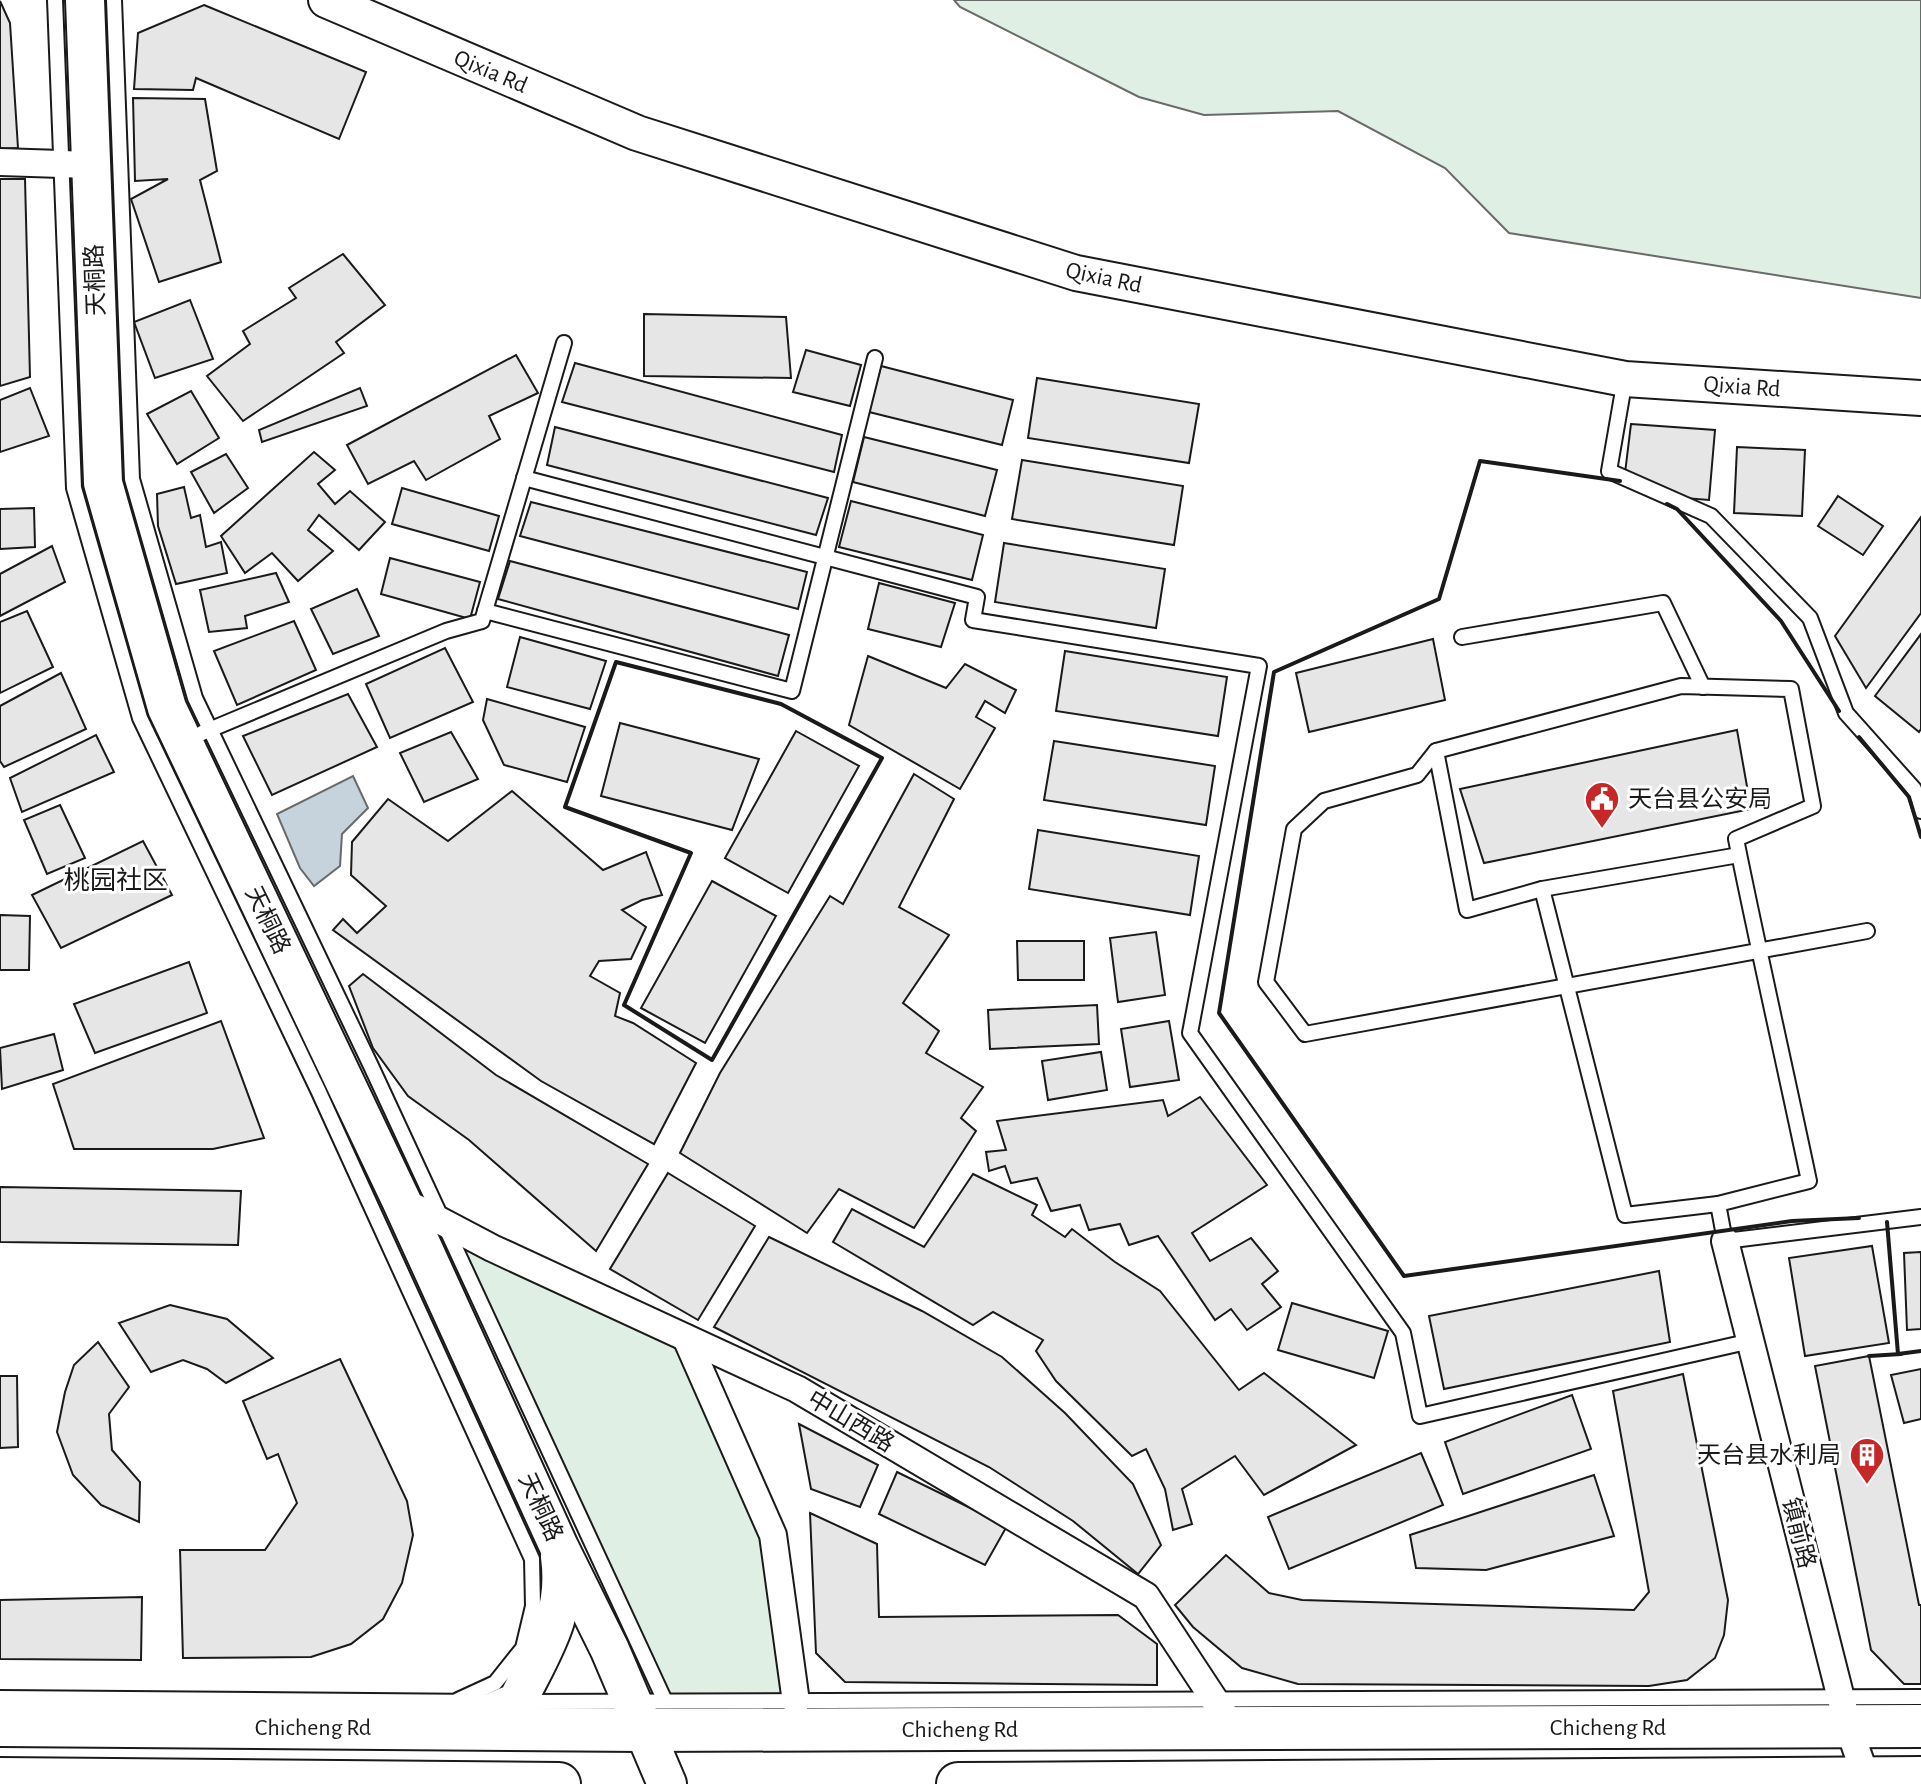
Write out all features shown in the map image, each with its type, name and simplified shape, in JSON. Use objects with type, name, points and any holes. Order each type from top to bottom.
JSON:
[{"type":"main road","name":"天桐路","points":[[85,0],[76,164],[103,483],[167,708],[401,1200],[559,1547],[610,1650],[646,1711],[667,1784]]},
{"type":"main road","points":[[452,1715],[517,1702],[557,1623],[563,1576],[559,1547]]},
{"type":"main road","name":"Chicheng Rd","points":[[0,1725],[646,1711],[1224,1714],[1844,1712],[1921,1726]]},
{"type":"main road","points":[[958,1784],[1921,1778]]},
{"type":"main road","points":[[0,1779],[559,1784]]},
{"type":"street","name":"Qixia Rd","points":[[326,0],[637,133],[1076,273],[1625,379],[1921,398]]},
{"type":"street","points":[[0,162],[76,164]]},
{"type":"street","name":"中山西路","points":[[401,1200],[443,1223],[797,1389],[1146,1596],[1224,1714]]},
{"type":"street","name":"镇前路","points":[[1725,1241],[1844,1712],[1866,1777]]},
{"type":"street","points":[[686,1338],[773,1535],[796,1702]]},
{"type":"lane","points":[[0,1698],[452,1715],[495,1683],[523,1648],[533,1606],[532,1559],[318,1090],[140,718],[74,488],[76,164],[55,0]]},
{"type":"lane","points":[[114,0],[132,479],[195,698],[443,1223],[646,1711]]},
{"type":"lane","points":[[183,741],[446,631],[482,621],[564,343]]},
{"type":"lane","points":[[485,611],[792,691],[875,358]]},
{"type":"lane","points":[[1625,379],[1609,471],[1711,516],[1810,618],[1846,713],[1914,789],[1921,811]]},
{"type":"lane","points":[[524,478],[977,597],[973,620],[1259,666],[1190,1033],[1403,1333],[1420,1416],[1751,1341]]},
{"type":"lane","points":[[1462,637],[1663,603],[1703,687]]},
{"type":"lane","points":[[1542,889],[1567,986],[1625,1215],[1718,1204],[1809,1181],[1760,951],[1739,855],[1736,839],[1813,806],[1791,689],[1681,686],[1436,751],[1417,775],[1324,801],[1294,829],[1266,982],[1305,1034],[1567,986],[1760,951],[1867,931]]},
{"type":"lane","points":[[1436,751],[1467,910],[1542,889],[1739,855]]},
{"type":"lane","points":[[1718,1204],[1725,1241],[1921,1217]]},
{"type":"lane","points":[[1844,1712],[1921,1697]]},
{"type":"lane","points":[[517,1702],[646,1711],[796,1702],[1224,1714]]},
{"type":"green space","points":[[954,0],[1921,0],[1921,298],[1509,233],[1445,168],[1338,111],[1204,115],[1139,97],[960,7]]},
{"type":"green space","points":[[443,1223],[686,1338],[773,1535],[796,1702],[665,1701]]},
{"type":"shaded area","points":[[353,776],[368,808],[342,834],[340,866],[314,886],[300,868],[277,814]]},
{"type":"building","points":[[0,1],[10,23],[18,148],[0,149]]},
{"type":"building","points":[[204,5],[366,72],[339,139],[196,78],[193,90],[134,89],[138,33]]},
{"type":"building","points":[[133,98],[205,99],[217,171],[200,180],[221,262],[159,282],[131,199],[168,179],[135,181]]},
{"type":"building","points":[[0,179],[25,179],[30,377],[0,386]]},
{"type":"building","points":[[343,254],[385,305],[336,342],[344,353],[243,421],[207,376],[250,344],[243,331],[296,298],[289,288]]},
{"type":"building","points":[[190,300],[213,359],[155,378],[134,322]]},
{"type":"building","points":[[644,314],[786,317],[791,378],[644,376]]},
{"type":"building","points":[[806,350],[861,365],[850,406],[793,392]]},
{"type":"building","points":[[516,355],[538,393],[489,416],[500,439],[426,480],[414,461],[368,484],[347,445]]},
{"type":"building","points":[[575,363],[842,435],[834,472],[562,402]]},
{"type":"building","points":[[881,366],[1013,400],[1002,445],[869,412]]},
{"type":"building","points":[[1037,378],[1199,404],[1189,463],[1028,438]]},
{"type":"building","points":[[30,388],[49,436],[0,452],[0,400]]},
{"type":"building","points":[[360,388],[367,406],[262,442],[259,430]]},
{"type":"building","points":[[191,391],[219,438],[177,464],[147,414]]},
{"type":"building","points":[[1631,424],[1715,430],[1709,500],[1684,498],[1625,473]]},
{"type":"building","points":[[555,427],[828,498],[816,535],[547,465]]},
{"type":"building","points":[[864,437],[997,470],[985,516],[853,482]]},
{"type":"building","points":[[1737,447],[1805,450],[1802,516],[1734,513]]},
{"type":"building","points":[[314,452],[335,470],[318,484],[335,504],[350,491],[385,522],[359,550],[319,515],[308,530],[333,551],[298,581],[272,553],[245,573],[221,536]]},
{"type":"building","points":[[226,454],[248,488],[214,513],[191,472]]},
{"type":"building","points":[[1022,460],[1183,486],[1174,545],[1012,519]]},
{"type":"building","points":[[184,487],[191,518],[200,515],[206,547],[221,542],[227,573],[176,584],[158,526],[157,494]]},
{"type":"building","points":[[402,488],[499,516],[489,551],[392,524]]},
{"type":"building","points":[[1838,496],[1883,526],[1863,555],[1818,526]]},
{"type":"building","points":[[851,501],[983,535],[972,580],[839,547]]},
{"type":"building","points":[[531,502],[807,572],[798,609],[520,536]]},
{"type":"building","points":[[34,508],[35,547],[0,549],[0,509]]},
{"type":"building","points":[[1921,517],[1921,613],[1866,688],[1835,636]]},
{"type":"building","points":[[1004,543],[1165,569],[1156,628],[995,602]]},
{"type":"building","points":[[52,546],[65,582],[0,616],[0,574]]},
{"type":"building","points":[[390,558],[480,582],[470,619],[381,594]]},
{"type":"building","points":[[510,561],[789,635],[778,676],[498,599]]},
{"type":"building","points":[[276,573],[289,602],[245,616],[247,628],[209,632],[200,590]]},
{"type":"building","points":[[879,583],[955,603],[941,647],[868,629]]},
{"type":"building","points":[[357,589],[379,636],[333,654],[311,609]]},
{"type":"building","points":[[27,611],[53,667],[0,693],[0,622]]},
{"type":"building","points":[[294,621],[316,670],[237,705],[214,651]]},
{"type":"building","points":[[1921,634],[1921,729],[1919,732],[1875,696]]},
{"type":"building","points":[[520,637],[606,661],[590,709],[507,687]]},
{"type":"building","points":[[1433,639],[1445,700],[1309,732],[1296,673]]},
{"type":"building","points":[[445,648],[473,702],[390,738],[366,684]]},
{"type":"building","points":[[1065,651],[1227,677],[1218,736],[1056,711]]},
{"type":"building","points":[[868,656],[946,688],[965,664],[1016,690],[1005,713],[985,701],[976,717],[995,728],[960,789],[849,725]]},
{"type":"building","points":[[61,673],[86,729],[4,767],[0,761],[0,706]]},
{"type":"building","points":[[348,694],[377,747],[272,795],[243,736]]},
{"type":"building","points":[[487,699],[585,727],[567,782],[504,765],[483,720]]},
{"type":"building","points":[[620,723],[759,759],[732,830],[601,796]]},
{"type":"building","points":[[1737,730],[1751,809],[1484,863],[1460,789]]},
{"type":"building","points":[[796,731],[859,766],[788,893],[725,858]]},
{"type":"building","points":[[451,732],[478,779],[424,802],[400,753]]},
{"type":"building","points":[[96,735],[114,772],[22,812],[10,778]]},
{"type":"building","points":[[1054,741],[1215,766],[1206,825],[1044,800]]},
{"type":"building","points":[[914,774],[954,799],[899,907],[949,935],[903,1003],[939,1031],[926,1053],[983,1087],[961,1118],[976,1131],[914,1228],[839,1189],[807,1233],[680,1153],[720,1073],[830,896],[843,904]]},
{"type":"building","points":[[512,791],[603,870],[646,852],[662,895],[622,910],[646,927],[631,959],[599,961],[590,976],[620,993],[615,1016],[633,1023],[696,1063],[654,1144],[541,1081],[333,930],[343,919],[357,933],[386,906],[351,875],[352,842],[388,799],[448,841]]},
{"type":"building","points":[[60,805],[85,858],[47,874],[24,820]]},
{"type":"building","points":[[1038,830],[1199,856],[1190,915],[1029,889]]},
{"type":"building","points":[[143,841],[172,895],[61,948],[32,895]]},
{"type":"building","points":[[712,881],[776,916],[705,1043],[641,1008]]},
{"type":"building","points":[[0,915],[30,916],[29,970],[0,970]]},
{"type":"building","points":[[1156,932],[1165,995],[1118,1002],[1110,938]]},
{"type":"building","points":[[1017,941],[1084,941],[1084,980],[1018,980]]},
{"type":"building","points":[[189,962],[207,1013],[95,1053],[74,1004]]},
{"type":"building","points":[[363,974],[496,1075],[648,1164],[596,1251],[469,1140],[408,1096],[373,1048],[349,986]]},
{"type":"building","points":[[1097,1005],[1099,1044],[990,1049],[988,1010]]},
{"type":"building","points":[[221,1021],[264,1138],[213,1149],[74,1149],[53,1084]]},
{"type":"building","points":[[1169,1021],[1179,1080],[1130,1087],[1121,1029]]},
{"type":"building","points":[[54,1034],[63,1070],[2,1089],[0,1048]]},
{"type":"building","points":[[1101,1052],[1107,1090],[1048,1100],[1042,1061]]},
{"type":"building","points":[[1200,1097],[1267,1185],[1192,1233],[1210,1261],[1251,1238],[1278,1271],[1262,1284],[1281,1307],[1247,1330],[1231,1309],[1215,1320],[1158,1236],[1129,1245],[1120,1224],[1089,1230],[1080,1205],[1051,1211],[1037,1178],[1011,1183],[1005,1166],[989,1171],[986,1152],[1006,1150],[997,1121],[1163,1100],[1168,1116]]},
{"type":"building","points":[[668,1173],[755,1226],[698,1320],[610,1269]]},
{"type":"building","points":[[973,1174],[1037,1205],[1032,1215],[1065,1237],[1072,1229],[1160,1291],[1239,1390],[1264,1373],[1356,1445],[1264,1495],[1235,1456],[1182,1489],[1192,1524],[1173,1530],[1165,1489],[1146,1449],[1132,1456],[1056,1381],[1036,1351],[1043,1340],[993,1312],[973,1325],[833,1242],[852,1209],[924,1247]]},
{"type":"building","points":[[0,1187],[241,1191],[238,1245],[0,1242]]},
{"type":"building","points":[[769,1237],[922,1311],[1002,1357],[1065,1413],[1133,1484],[1161,1545],[1138,1574],[1073,1521],[989,1467],[714,1327]]},
{"type":"building","points":[[1872,1246],[1889,1343],[1805,1356],[1789,1258]]},
{"type":"building","points":[[1921,1252],[1921,1329],[1907,1330],[1904,1253]]},
{"type":"building","points":[[1659,1271],[1670,1342],[1444,1389],[1429,1316]]},
{"type":"building","points":[[1292,1303],[1388,1331],[1374,1378],[1278,1350]]},
{"type":"building","points":[[170,1305],[227,1319],[273,1358],[226,1383],[207,1369],[183,1360],[151,1372],[119,1323]]},
{"type":"building","points":[[98,1342],[129,1387],[109,1414],[112,1450],[140,1482],[139,1522],[101,1505],[73,1475],[57,1432],[74,1365]]},
{"type":"building","name":"天台县水利局","points":[[1869,1356],[1921,1605],[1921,1684],[1904,1684],[1871,1650],[1815,1366]]},
{"type":"building","points":[[340,1359],[407,1501],[413,1535],[402,1583],[383,1619],[351,1644],[311,1657],[183,1658],[180,1550],[265,1550],[297,1503],[278,1454],[267,1459],[243,1401]]},
{"type":"building","points":[[1921,1369],[1921,1419],[1904,1423],[1891,1375]]},
{"type":"building","points":[[1683,1374],[1728,1600],[1724,1635],[1715,1658],[1687,1680],[1649,1686],[1298,1684],[1242,1668],[1193,1627],[1175,1605],[1226,1555],[1269,1593],[1302,1600],[1634,1610],[1649,1592],[1613,1391]]},
{"type":"building","points":[[0,1376],[17,1376],[18,1447],[0,1448]]},
{"type":"building","points":[[1572,1395],[1591,1449],[1463,1494],[1445,1442]]},
{"type":"building","points":[[799,1424],[878,1465],[860,1507],[811,1489]]},
{"type":"building","points":[[1421,1453],[1443,1505],[1289,1569],[1268,1517]]},
{"type":"building","points":[[897,1472],[1007,1526],[985,1565],[879,1514]]},
{"type":"building","points":[[1594,1475],[1614,1536],[1486,1570],[1416,1568],[1410,1535]]},
{"type":"building","points":[[810,1513],[877,1544],[879,1617],[1118,1615],[1157,1644],[1157,1685],[845,1682],[816,1653]]},
{"type":"building","points":[[142,1597],[141,1660],[0,1659],[0,1600]]},
{"type":"wall","points":[[1620,481],[1480,461],[1439,599],[1274,672],[1219,1013],[1404,1276],[1792,1221],[1859,1218]]},
{"type":"wall","points":[[1667,504],[1677,509],[1781,621],[1839,711]]},
{"type":"wall","points":[[616,662],[781,704],[882,758],[712,1060],[624,1005],[691,853],[565,807],[616,662]]},
{"type":"wall","points":[[1859,737],[1909,797],[1921,837]]},
{"type":"wall","points":[[1887,1222],[1898,1354],[1921,1351]]},
{"type":"wall","points":[[1869,1356],[1901,1354]]},
{"type":"place","name":"天台县公安局","points":[[1602,830]]},
{"type":"place","name":"天台县水利局","points":[[1867,1486]]},
{"type":"district","name":"桃园社区","points":[[116,880]]}]
